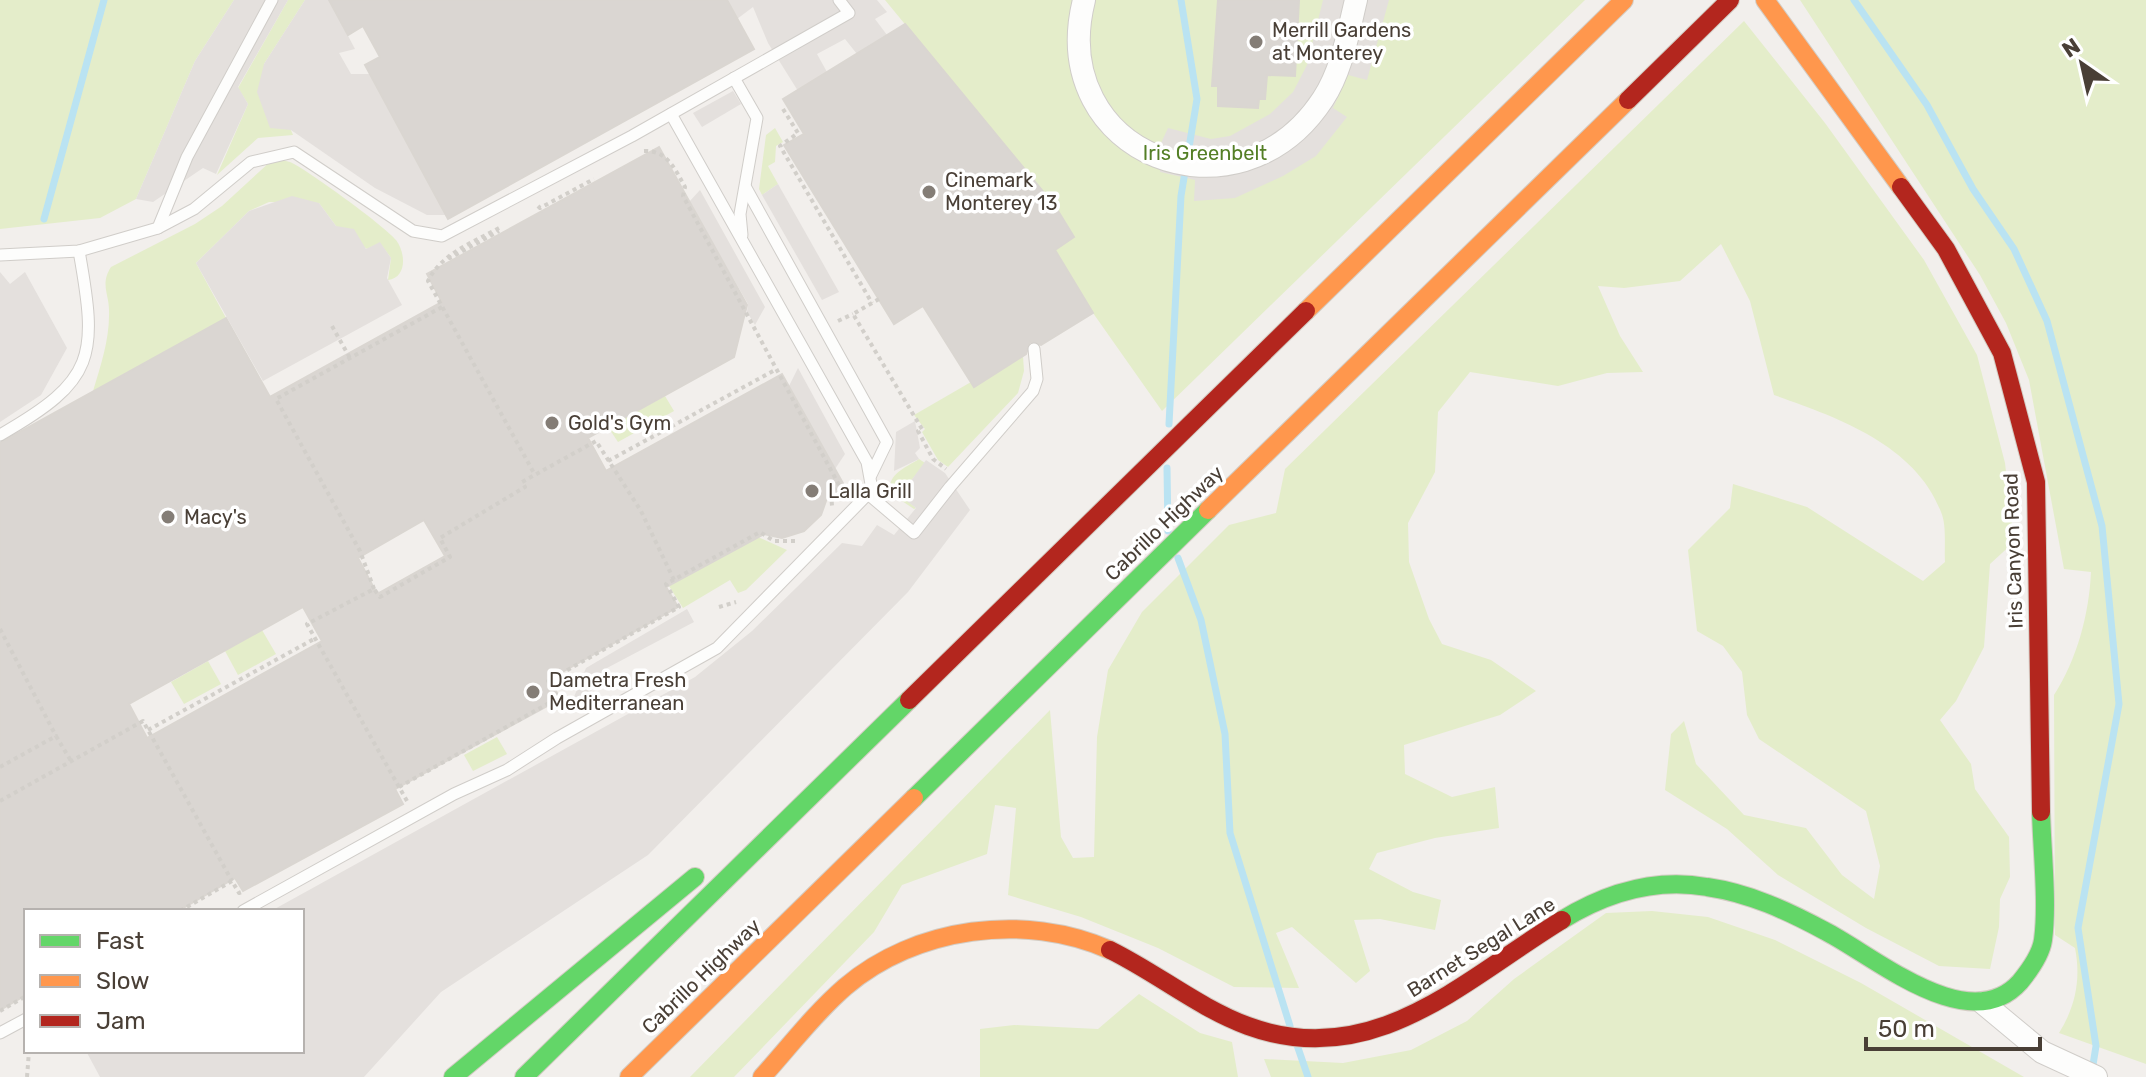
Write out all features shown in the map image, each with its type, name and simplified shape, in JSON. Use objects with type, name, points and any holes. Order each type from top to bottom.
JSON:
[{"type":"main road","points":[[524,1077],[1624,0]]},
{"type":"main road","name":"Cabrillo Highway","points":[[629,1077],[1730,0]]},
{"type":"main road","name":"Iris Canyon Road","points":[[1765,0],[1946,249],[2002,353],[2036,482],[2043,941],[2024,980],[2013,990],[1983,1003]]},
{"type":"main road","points":[[739,996],[937,776]]},
{"type":"main road","points":[[453,1077],[720,858],[798,809]]},
{"type":"main road","name":"Barnet Segal Lane","points":[[762,1077],[848,984],[890,956],[959,931],[1038,932],[1085,943],[1136,963],[1223,1017],[1259,1032],[1328,1038],[1404,1020],[1451,997],[1584,909],[1620,892],[1673,883],[1724,889],[1781,908],[1938,996],[1965,1003],[1983,1003]]},
{"type":"street","points":[[1084,0],[1078,50],[1086,83],[1101,112],[1119,133],[1141,150],[1177,164],[1195,166],[1233,164],[1248,158],[1283,139],[1311,115],[1331,85],[1356,0]]},
{"type":"street","points":[[1983,1003],[2042,1052],[2096,1077]]},
{"type":"lane","points":[[158,228],[187,157],[272,0]]},
{"type":"lane","points":[[0,255],[79,251],[158,228],[194,209],[251,162],[294,152],[413,231],[442,236],[671,114],[849,13],[839,0]]},
{"type":"lane","points":[[734,78],[757,118],[740,214],[742,240]]},
{"type":"lane","points":[[671,114],[871,475]]},
{"type":"lane","points":[[247,909],[454,794],[507,770],[557,738],[717,648],[868,494],[871,475],[887,442],[746,188]]},
{"type":"lane","points":[[0,435],[61,396],[85,362],[90,335],[79,251]]},
{"type":"lane","points":[[868,494],[914,533],[1033,391],[1037,379],[1034,349]]},
{"type":"lane","points":[[0,1033],[24,1020]]},
{"type":"path","points":[[783,109],[798,133],[780,146],[872,303]]},
{"type":"path","points":[[637,151],[652,150],[670,160],[685,187],[683,196],[839,485],[831,492],[830,514]]},
{"type":"path","points":[[526,213],[603,170]]},
{"type":"path","points":[[538,206],[540,208],[594,179]]},
{"type":"path","points":[[500,229],[449,256],[436,266],[428,281],[535,475]]},
{"type":"path","points":[[836,323],[879,299]]},
{"type":"path","points":[[442,307],[276,399],[360,551],[380,597],[450,557],[440,538],[525,487],[522,482],[596,441],[641,511],[674,580]]},
{"type":"path","points":[[853,314],[922,429],[918,431],[933,459],[958,478]]},
{"type":"path","points":[[332,326],[350,358]]},
{"type":"path","points":[[608,461],[775,370]]},
{"type":"path","points":[[399,787],[540,710],[558,698],[548,681],[679,607],[666,584],[760,532],[774,541],[801,541]]},
{"type":"path","points":[[789,552],[807,535]]},
{"type":"path","points":[[374,589],[307,624],[407,801],[403,803]]},
{"type":"path","points":[[719,607],[744,596]]},
{"type":"path","points":[[0,629],[71,761]]},
{"type":"path","points":[[148,730],[315,638]]},
{"type":"path","points":[[0,801],[143,721],[239,893],[252,886]]},
{"type":"path","points":[[0,767],[56,736]]},
{"type":"path","points":[[183,909],[232,881]]},
{"type":"path","points":[[0,1011],[24,997]]},
{"type":"path","points":[[27,1077],[29,1053]]},
{"type":"green space","points":[[0,0],[234,0],[195,61],[136,199],[100,218],[0,229]]},
{"type":"green space","points":[[288,0],[305,0],[264,64],[293,135],[258,138],[217,175],[248,104],[238,88]]},
{"type":"green space","name":"Iris Greenbelt","points":[[885,0],[1585,0],[1162,411],[1093,313],[1055,250],[1074,237],[1055,206]]},
{"type":"green space","points":[[1800,0],[2146,0],[2146,1064],[2059,1033],[2076,992],[2077,970],[2075,948],[2055,935],[2054,695],[2069,667],[2080,636],[2088,604],[2091,572],[2064,569],[2029,380],[2006,323],[1980,275]]},
{"type":"green space","points":[[1744,21],[1825,123],[1924,260],[1977,355],[2005,463],[2014,542],[1990,564],[1984,647],[1956,701],[1940,720],[1971,764],[1975,789],[2009,837],[2010,877],[2000,899],[1999,927],[1990,969],[1939,966],[1866,928],[1778,875],[1727,829],[1665,790],[1671,734],[1684,721],[1696,764],[1744,815],[1806,828],[1842,875],[1874,899],[1880,866],[1866,811],[1759,739],[1747,715],[1742,672],[1723,646],[1697,631],[1688,550],[1730,508],[1733,484],[1807,507],[1923,581],[1945,562],[1945,530],[1941,512],[1929,489],[1913,469],[1894,451],[1848,424],[1774,395],[1750,301],[1721,244],[1680,281],[1624,288],[1598,286],[1620,336],[1643,372],[1607,373],[1558,386],[1470,372],[1438,412],[1435,472],[1408,523],[1409,562],[1429,619],[1442,644],[1491,660],[1536,691],[1500,715],[1404,745],[1405,774],[1452,797],[1495,787],[1499,828],[1435,838],[1377,853],[1369,869],[1413,892],[1441,900],[1435,930],[1380,919],[1354,920],[1370,971],[1356,983],[1292,927],[1276,933],[1299,988],[1234,987],[1158,948],[1081,917],[1008,895],[1016,808],[995,805],[987,854],[902,885],[874,932],[734,1077],[690,1077],[1050,710],[1061,837],[1073,858],[1094,857],[1097,737],[1108,670],[1142,612],[1229,525],[1276,513],[1285,469]]},
{"type":"green space","points":[[775,128],[783,142],[776,146],[775,162],[768,166],[778,184],[762,195],[759,189],[766,135]]},
{"type":"green space","points":[[271,161],[287,161],[298,167],[345,198],[389,233],[402,251],[403,264],[399,275],[388,280],[391,258],[380,243],[367,249],[336,226],[319,203],[269,202],[249,211],[196,263],[226,318],[93,391],[108,331],[106,284],[111,267],[195,224],[222,206]]},
{"type":"green space","points":[[1023,356],[1024,371],[1018,393],[948,467],[938,460],[922,432],[925,429],[914,415],[971,382],[974,386]]},
{"type":"green space","points":[[665,396],[674,411],[618,442],[608,427]]},
{"type":"green space","points":[[919,459],[925,463],[900,495],[914,509],[890,493],[890,486],[898,472]]},
{"type":"green space","points":[[758,537],[787,550],[746,590],[738,593],[730,580],[683,608],[669,586]]},
{"type":"green space","points":[[262,630],[276,654],[238,675],[225,651]]},
{"type":"green space","points":[[208,661],[221,684],[184,704],[171,682]]},
{"type":"green space","points":[[497,737],[507,754],[473,771],[464,755]]},
{"type":"green space","points":[[1652,911],[1708,917],[1775,940],[1861,983],[2024,1077],[1271,1077],[1264,1059],[1343,1063],[1411,1050],[1467,1021],[1514,979],[1606,913]]},
{"type":"green space","points":[[1139,994],[1200,1033],[1232,1042],[1238,1077],[980,1077],[980,1029],[1014,1025],[1098,1029]]},
{"type":"shaded area","points":[[234,0],[288,0],[238,87],[248,104],[216,174],[203,168],[153,202],[136,199],[195,61]]},
{"type":"shaded area","points":[[305,0],[329,0],[355,49],[339,53],[351,74],[370,74],[446,215],[427,215],[375,188],[291,130],[270,128],[257,92],[264,64]]},
{"type":"shaded area","points":[[727,0],[877,0],[887,12],[875,19],[887,35],[857,54],[845,39],[817,54],[827,72],[798,91],[768,43],[753,7],[737,19]]},
{"type":"shaded area","points":[[1323,0],[1389,0],[1367,80],[1348,75],[1333,108],[1347,117],[1316,156],[1283,176],[1235,198],[1194,201],[1195,180],[1160,172],[1161,143],[1168,128],[1211,139],[1230,136],[1270,114],[1293,92],[1307,65]]},
{"type":"shaded area","points":[[733,91],[741,104],[702,127],[693,113]]},
{"type":"shaded area","points":[[778,184],[839,292],[822,300],[762,195]]},
{"type":"shaded area","points":[[700,190],[765,307],[755,325],[747,312],[748,304],[689,202]]},
{"type":"shaded area","points":[[292,196],[319,203],[336,226],[354,229],[366,249],[380,242],[391,258],[387,278],[402,305],[263,381],[196,263],[249,211]]},
{"type":"shaded area","points":[[0,272],[10,284],[25,272],[67,348],[41,395],[0,422]]},
{"type":"shaded area","points":[[798,368],[845,454],[835,469],[789,386]]},
{"type":"shaded area","points":[[915,421],[920,448],[915,453],[919,459],[894,471],[896,432]]},
{"type":"shaded area","points":[[926,460],[945,473],[970,510],[908,592],[648,855],[441,992],[364,1077],[100,1077],[87,1053],[304,1053],[304,909],[275,909],[695,677],[752,631],[842,543],[862,546],[877,525],[894,535],[916,508],[900,496]]},
{"type":"shaded area","points":[[687,609],[694,622],[607,668],[593,686],[584,711],[569,709],[586,668]]},
{"type":"building","points":[[329,0],[727,0],[754,49],[448,219],[365,65],[380,57],[363,26],[348,35]]},
{"type":"building","name":"Merrill Gardens at Monterey","points":[[1218,0],[1299,0],[1295,76],[1267,75],[1265,99],[1259,99],[1258,108],[1218,106],[1218,86],[1212,86]]},
{"type":"building","name":"Cinemark Monterey 13","points":[[905,24],[1055,206],[1074,237],[1055,250],[1093,313],[1041,345],[1030,342],[1026,354],[974,387],[923,306],[894,324],[784,145],[804,134],[783,99]]},
{"type":"building","points":[[659,147],[747,305],[734,357],[588,438],[606,471],[782,374],[845,487],[827,498],[821,515],[804,531],[782,538],[764,534],[666,587],[678,607],[550,679],[560,699],[395,789],[403,804],[243,891],[235,878],[181,909],[24,909],[24,996],[0,1010],[0,443],[226,318],[270,397],[442,302],[427,274]],"holes":[[[424,520],[445,556],[377,594],[358,558]],[[303,607],[322,641],[147,738],[129,704]]]},
{"type":"waterway","points":[[44,219],[104,0]]},
{"type":"waterway","points":[[1169,424],[1181,196],[1197,99],[1181,0]]},
{"type":"waterway","points":[[1854,0],[1927,105],[1973,189],[2014,249],[2047,321],[2102,526],[2119,704],[2078,928],[2096,1046],[2092,1071]]},
{"type":"waterway","points":[[1167,468],[1168,531]]},
{"type":"waterway","points":[[1178,558],[1201,620],[1225,734],[1230,833],[1290,1026]]},
{"type":"waterway","points":[[1297,1045],[1308,1077]]},
{"type":"traffic: fast","points":[[914,798],[1208,510]]},
{"type":"traffic: fast","points":[[524,1077],[909,700]]},
{"type":"traffic: fast","points":[[1562,920],[1596,902],[1632,890],[1669,885],[1707,887],[1753,898],[1782,910],[1825,931],[1895,973],[1949,998],[1975,1002],[1999,997],[2020,982],[2042,945],[2045,910],[2041,812]]},
{"type":"traffic: fast","points":[[453,1077],[695,877]]},
{"type":"traffic: slow","points":[[1306,311],[1624,0]]},
{"type":"traffic: slow","points":[[1765,0],[1901,187]]},
{"type":"traffic: slow","points":[[1208,510],[1628,100]]},
{"type":"traffic: slow","points":[[629,1077],[914,798]]},
{"type":"traffic: slow","points":[[762,1077],[812,1019],[845,987],[873,967],[904,951],[937,939],[1007,929],[1043,931],[1077,938],[1110,950]]},
{"type":"traffic: jam","points":[[1628,100],[1730,0]]},
{"type":"traffic: jam","points":[[1901,187],[1946,249],[2002,353],[2036,482],[2041,812]]},
{"type":"traffic: jam","points":[[909,700],[1306,311]]},
{"type":"traffic: jam","points":[[1110,950],[1212,1010],[1248,1026],[1294,1037],[1337,1037],[1377,1028],[1416,1012],[1453,992],[1562,920]]},
{"type":"place","name":"Merrill Gardens at Monterey","points":[[1256,42]]},
{"type":"place","name":"Cinemark Monterey 13","points":[[929,192]]},
{"type":"place","name":"Gold's Gym","points":[[552,423]]},
{"type":"place","name":"Lalla Grill","points":[[812,491]]},
{"type":"place","name":"Macy's","points":[[168,517]]},
{"type":"place","name":"Dametra Fresh Mediterranean","points":[[533,692]]}]
